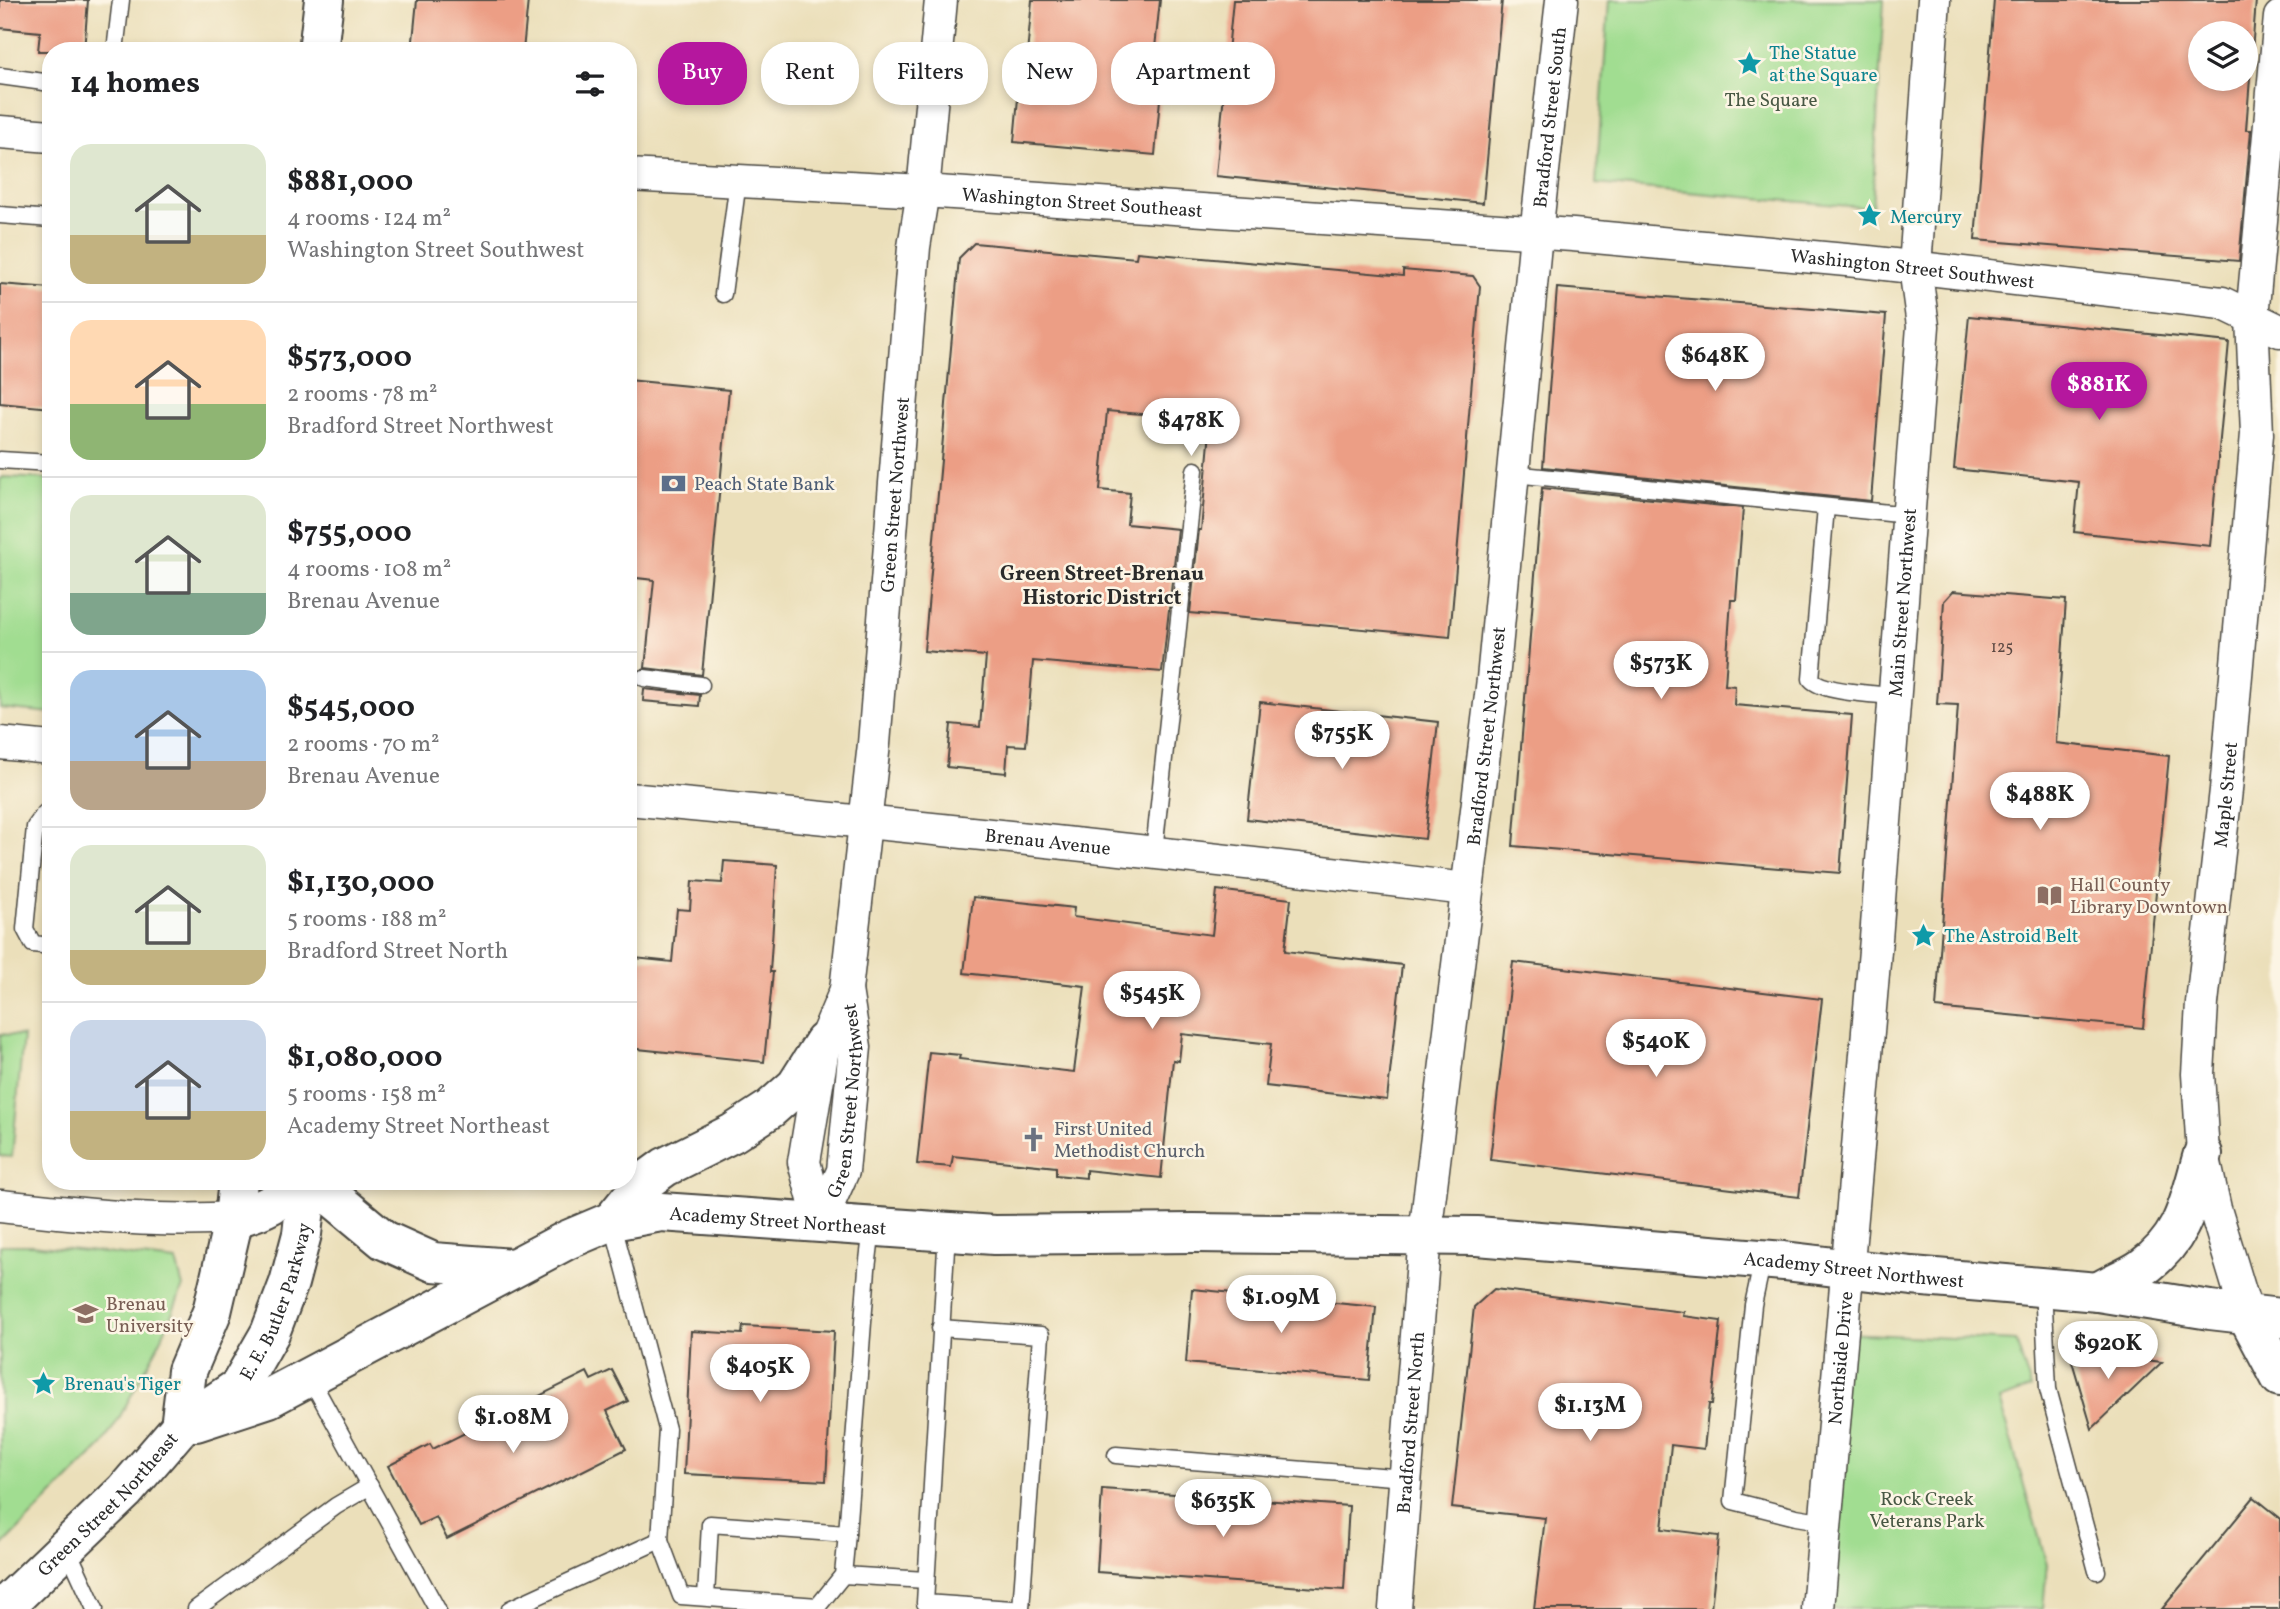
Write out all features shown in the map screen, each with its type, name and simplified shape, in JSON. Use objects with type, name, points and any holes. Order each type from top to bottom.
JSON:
[{"type":"main road","points":[[319,42],[324,0]]},
{"type":"main road","points":[[637,1190],[643,1182],[666,1167],[733,1133],[770,1109],[796,1086],[824,1042]]},
{"type":"main road","points":[[2098,1292],[2141,1269],[2166,1248],[2178,1231],[2203,1154]]},
{"type":"main road","points":[[180,1427],[187,1371],[212,1312],[236,1200],[259,1212],[295,1190]]},
{"type":"main road","name":"E. E. Butler Parkway","points":[[180,1427],[239,1387],[270,1333],[289,1283],[302,1234],[307,1190]]},
{"type":"main road","points":[[320,1190],[384,1240],[433,1262],[512,1268]]},
{"type":"main road","points":[[612,1221],[637,1190]]},
{"type":"main road","name":"Academy Street Northeast","points":[[180,1427],[269,1398],[512,1268],[612,1221],[661,1212],[994,1235],[1425,1235]]},
{"type":"main road","name":"Academy Street Northwest","points":[[1425,1235],[1477,1236],[1763,1259],[2098,1292],[2264,1316]]},
{"type":"main road","points":[[2264,1316],[2280,1377]]},
{"type":"main road","name":"Green Street Northeast","points":[[11,1602],[125,1491],[180,1427]]},
{"type":"street","name":"Green Street Northwest","points":[[820,1222],[843,1171],[855,1046],[846,990],[866,820],[914,247],[923,191],[941,0]]},
{"type":"street","name":"Bradford Street South","points":[[1536,234],[1562,0]]},
{"type":"street","name":"Main Street Northwest","points":[[1876,939],[1923,326],[1915,267],[1934,0]]},
{"type":"street","name":"Maple Street","points":[[2264,1316],[2216,1209],[2203,1154],[2198,1074],[2202,1003],[2226,790],[2258,434],[2252,317],[2280,17]]},
{"type":"street","points":[[0,132],[42,135]]},
{"type":"street","name":"Washington Street Southeast","points":[[637,175],[923,191],[1536,234]]},
{"type":"street","name":"Washington Street Southwest","points":[[1536,234],[1573,235],[1915,267],[2222,303],[2280,331]]},
{"type":"street","name":"Bradford Street Northwest","points":[[1425,1235],[1493,679],[1536,234]]},
{"type":"street","name":"Maple Street","points":[[2258,434],[2280,390]]},
{"type":"street","points":[[0,743],[42,747]]},
{"type":"street","name":"Brenau Avenue","points":[[637,800],[866,820],[1154,851],[1466,889]]},
{"type":"street","name":"Northside Drive","points":[[1818,1609],[1876,939]]},
{"type":"street","name":"Green Street Northwest","points":[[820,1222],[804,1162],[824,1042],[846,990]]},
{"type":"street","points":[[0,1206],[122,1218],[198,1220],[236,1200]]},
{"type":"street","name":"Bradford Street North","points":[[1395,1609],[1425,1235]]},
{"type":"lane","points":[[116,42],[121,0]]},
{"type":"lane","points":[[0,76],[42,82]]},
{"type":"lane","points":[[723,294],[738,181]]},
{"type":"lane","points":[[0,215],[42,218]]},
{"type":"lane","points":[[0,460],[42,462]]},
{"type":"lane","points":[[1154,851],[1195,470]]},
{"type":"lane","points":[[1513,474],[1908,516]]},
{"type":"lane","points":[[1826,507],[1811,678],[1816,684],[1827,687],[1894,696]]},
{"type":"lane","points":[[645,678],[701,685]]},
{"type":"lane","points":[[42,817],[35,827],[25,929],[33,944],[42,945]]},
{"type":"lane","points":[[612,1221],[667,1429],[660,1540],[677,1603],[706,1597],[818,1606],[843,1575],[867,1269],[873,1226]]},
{"type":"lane","points":[[947,1232],[925,1603],[1012,1609]]},
{"type":"lane","points":[[1763,1259],[1753,1305],[1733,1501],[1826,1522]]},
{"type":"lane","points":[[2043,1287],[2048,1389],[2097,1571]]},
{"type":"lane","points":[[940,1328],[1041,1335],[1021,1609]]},
{"type":"lane","points":[[309,1377],[437,1609]]},
{"type":"lane","points":[[1116,1455],[1405,1478]]},
{"type":"lane","points":[[196,1609],[336,1506],[370,1486]]},
{"type":"lane","points":[[706,1597],[709,1524],[847,1534]]},
{"type":"lane","points":[[510,1609],[660,1540]]},
{"type":"lane","points":[[67,1547],[96,1609]]},
{"type":"lane","points":[[843,1575],[926,1580]]},
{"type":"green space","name":"The Square","points":[[1609,0],[1884,0],[1872,208],[1596,184]]},
{"type":"green space","points":[[3,477],[42,479],[42,712],[0,708],[0,480]]},
{"type":"green space","points":[[0,1034],[23,1036],[12,1157],[0,1156]]},
{"type":"green space","name":"Brenau University","points":[[0,1245],[32,1245],[176,1261],[183,1287],[160,1342],[102,1445],[0,1548]]},
{"type":"green space","name":"Rock Creek Veterans Park","points":[[1843,1333],[2016,1341],[2031,1388],[1999,1400],[2047,1564],[2043,1609],[1818,1609]]},
{"type":"building","points":[[0,0],[88,0],[85,42],[42,42],[42,51],[38,51],[40,32],[0,28]]},
{"type":"building","points":[[417,0],[528,0],[524,42],[413,42]]},
{"type":"building","points":[[1032,0],[1160,0],[1156,42],[1111,42],[1111,105],[1159,105],[1155,155],[1014,142],[1017,105],[1097,105],[1097,42],[1028,42]]},
{"type":"building","points":[[1233,0],[1502,0],[1483,203],[1216,176],[1223,105],[1275,105],[1275,42],[1229,42]]},
{"type":"building","points":[[1994,0],[2256,0],[2254,21],[2188,21],[2188,91],[2249,91],[2246,130],[2251,130],[2239,261],[1975,240]]},
{"type":"building","points":[[974,243],[1136,258],[1137,252],[1403,276],[1403,270],[1473,276],[1480,286],[1450,637],[1190,613],[1211,420],[1107,411],[1100,490],[1130,493],[1127,524],[1178,529],[1162,672],[1033,661],[1026,746],[1008,745],[1006,773],[947,767],[951,724],[980,727],[986,656],[924,651],[959,258]]},
{"type":"building","points":[[0,284],[42,287],[42,407],[0,403]]},
{"type":"building","points":[[1557,288],[1886,315],[1871,501],[1543,467]]},
{"type":"building","points":[[1969,316],[2229,342],[2210,546],[2074,532],[2079,482],[1954,469]]},
{"type":"building","name":"Peach State Bank","points":[[637,381],[729,390],[702,675],[645,668],[654,580],[637,578]]},
{"type":"building","points":[[1542,488],[1743,508],[1736,600],[1731,600],[1725,685],[1735,686],[1734,705],[1852,715],[1840,873],[1513,846]]},
{"type":"building","name":"Hall County Library Downtown","points":[[1953,591],[2066,600],[2056,743],[2169,756],[2143,1028],[1936,1008],[1958,705],[1937,704],[1944,601]]},
{"type":"building","points":[[644,689],[700,695],[699,706],[643,701]]},
{"type":"building","points":[[1260,702],[1438,722],[1425,839],[1247,819]]},
{"type":"building","points":[[724,861],[777,865],[770,972],[773,972],[764,1062],[637,1049],[637,958],[672,962],[677,909],[690,910],[692,881],[722,883]]},
{"type":"building","points":[[1217,890],[1291,899],[1285,951],[1402,965],[1387,1100],[1266,1086],[1271,1044],[1182,1034],[1179,1061],[1173,1060],[1161,1178],[1086,1170],[1086,1178],[1056,1175],[1056,1167],[953,1156],[951,1167],[917,1164],[929,1052],[960,1055],[959,1059],[1074,1072],[1085,986],[964,973],[973,897],[1074,908],[1073,917],[1212,935]]},
{"type":"building","points":[[1513,962],[1822,999],[1799,1197],[1490,1160]]},
{"type":"building","points":[[1192,1289],[1376,1307],[1369,1380],[1186,1363]]},
{"type":"building","points":[[1494,1289],[1684,1312],[1683,1316],[1721,1321],[1704,1449],[1671,1445],[1662,1529],[1719,1536],[1711,1609],[1534,1609],[1545,1518],[1452,1508],[1474,1307]]},
{"type":"building","points":[[743,1326],[834,1331],[826,1481],[684,1474],[691,1331],[742,1334]]},
{"type":"building","points":[[2069,1351],[2162,1362],[2092,1429]]},
{"type":"building","points":[[612,1370],[628,1401],[607,1411],[626,1449],[447,1539],[436,1517],[419,1525],[388,1466],[430,1444],[433,1449],[587,1372],[591,1380]]},
{"type":"building","points":[[1102,1489],[1349,1506],[1344,1590],[1097,1572]]},
{"type":"building","points":[[2254,1497],[2280,1518],[2280,1609],[2162,1609]]},
{"type":"place","name":"The Statue at the Square","points":[[1749,63]]},
{"type":"place","name":"Mercury","points":[[1870,216]]},
{"type":"place","name":"Peach State Bank","points":[[674,483]]},
{"type":"place","name":"Hall County Library Downtown","points":[[2050,895]]},
{"type":"place","name":"The Astroid Belt","points":[[1924,935]]},
{"type":"place","name":"First United Methodist Church","points":[[1034,1139]]},
{"type":"place","name":"Brenau University","points":[[86,1314]]},
{"type":"place","name":"Brenau's Tiger","points":[[44,1383]]},
{"type":"district","name":"Green Street-Brenau Historic District","points":[[1102,585]]}]
